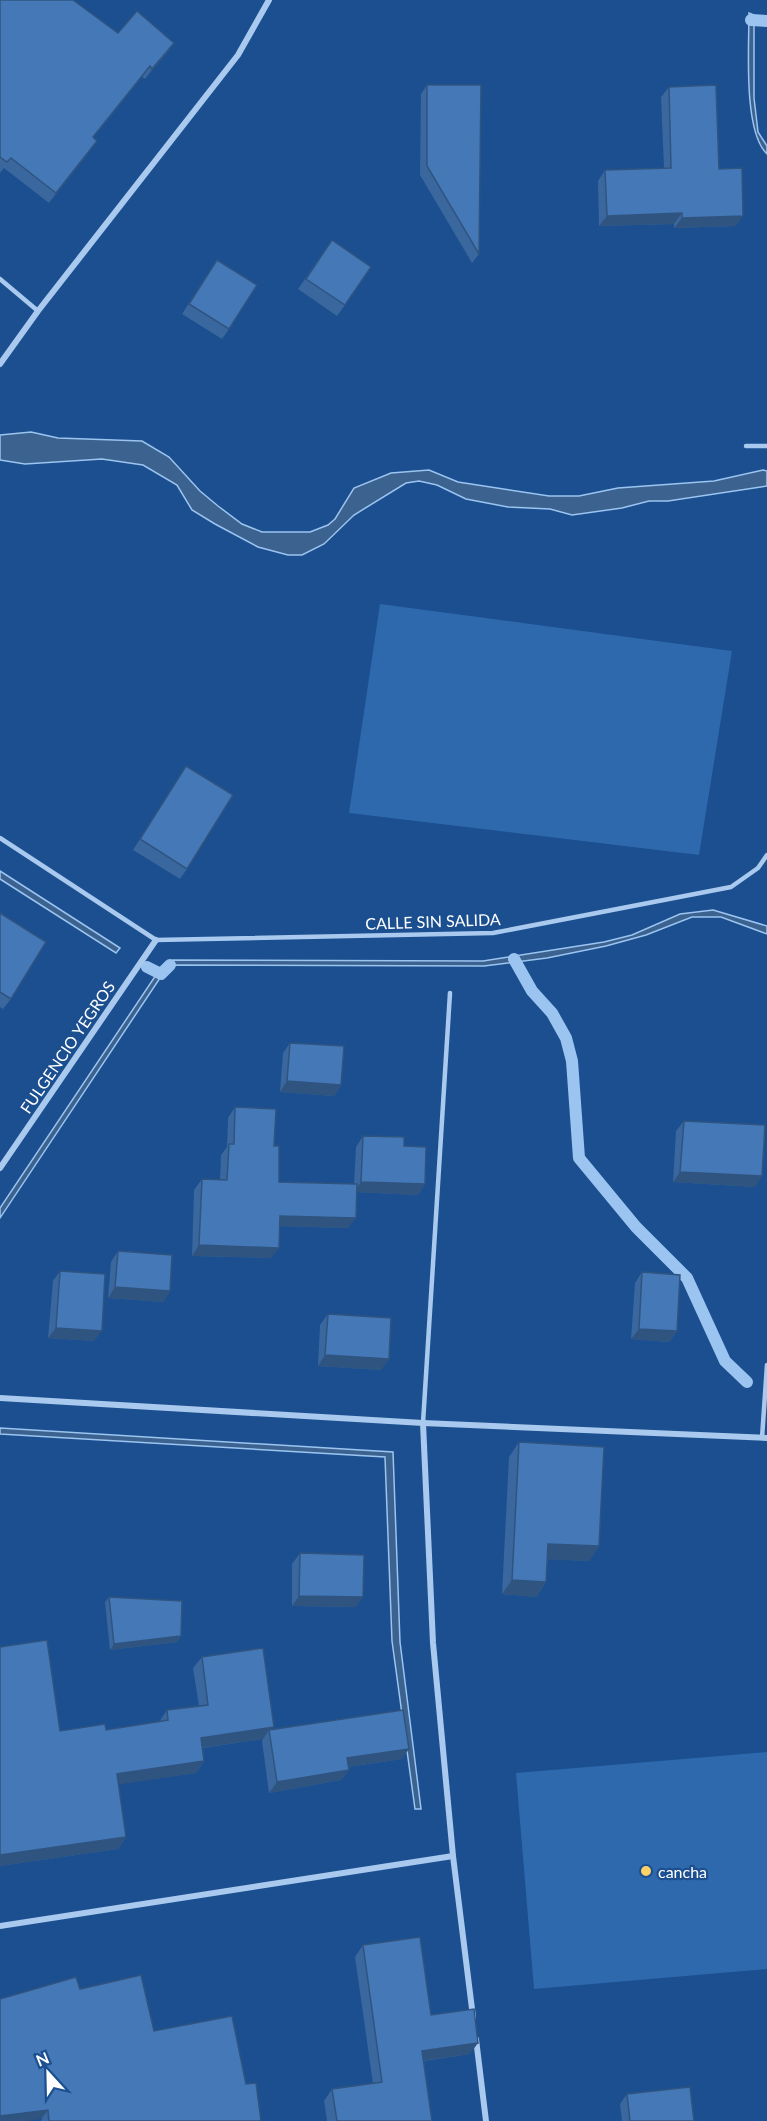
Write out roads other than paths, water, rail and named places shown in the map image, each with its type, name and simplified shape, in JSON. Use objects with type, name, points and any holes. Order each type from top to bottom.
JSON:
[{"type":"street","points":[[0,364],[38,311],[238,55],[269,0]]},
{"type":"street","name":"FULGENCIO YEGROS","points":[[0,1168],[156,940]]},
{"type":"street","points":[[0,1398],[423,1423],[765,1438]]},
{"type":"street","points":[[423,1423],[433,1643],[453,1856],[486,2121]]},
{"type":"street","points":[[0,1926],[453,1856]]},
{"type":"lane","points":[[0,279],[38,311]]},
{"type":"lane","points":[[746,446],[767,446]]},
{"type":"lane","points":[[0,838],[156,940]]},
{"type":"lane","name":"CALLE SIN SALIDA","points":[[156,940],[493,933],[730,886],[758,868],[767,855]]},
{"type":"lane","points":[[423,1423],[450,993]]},
{"type":"lane","points":[[765,1438],[767,1365]]},
{"type":"waterway","points":[[751,20],[767,21]]},
{"type":"waterway","points":[[514,959],[532,991],[552,1013],[566,1038],[572,1061],[579,1158],[636,1227],[687,1278],[725,1361],[747,1382]]},
{"type":"waterway","points":[[147,967],[161,974],[170,965]]},
{"type":"place","name":"cancha","points":[[646,1871]]}]
